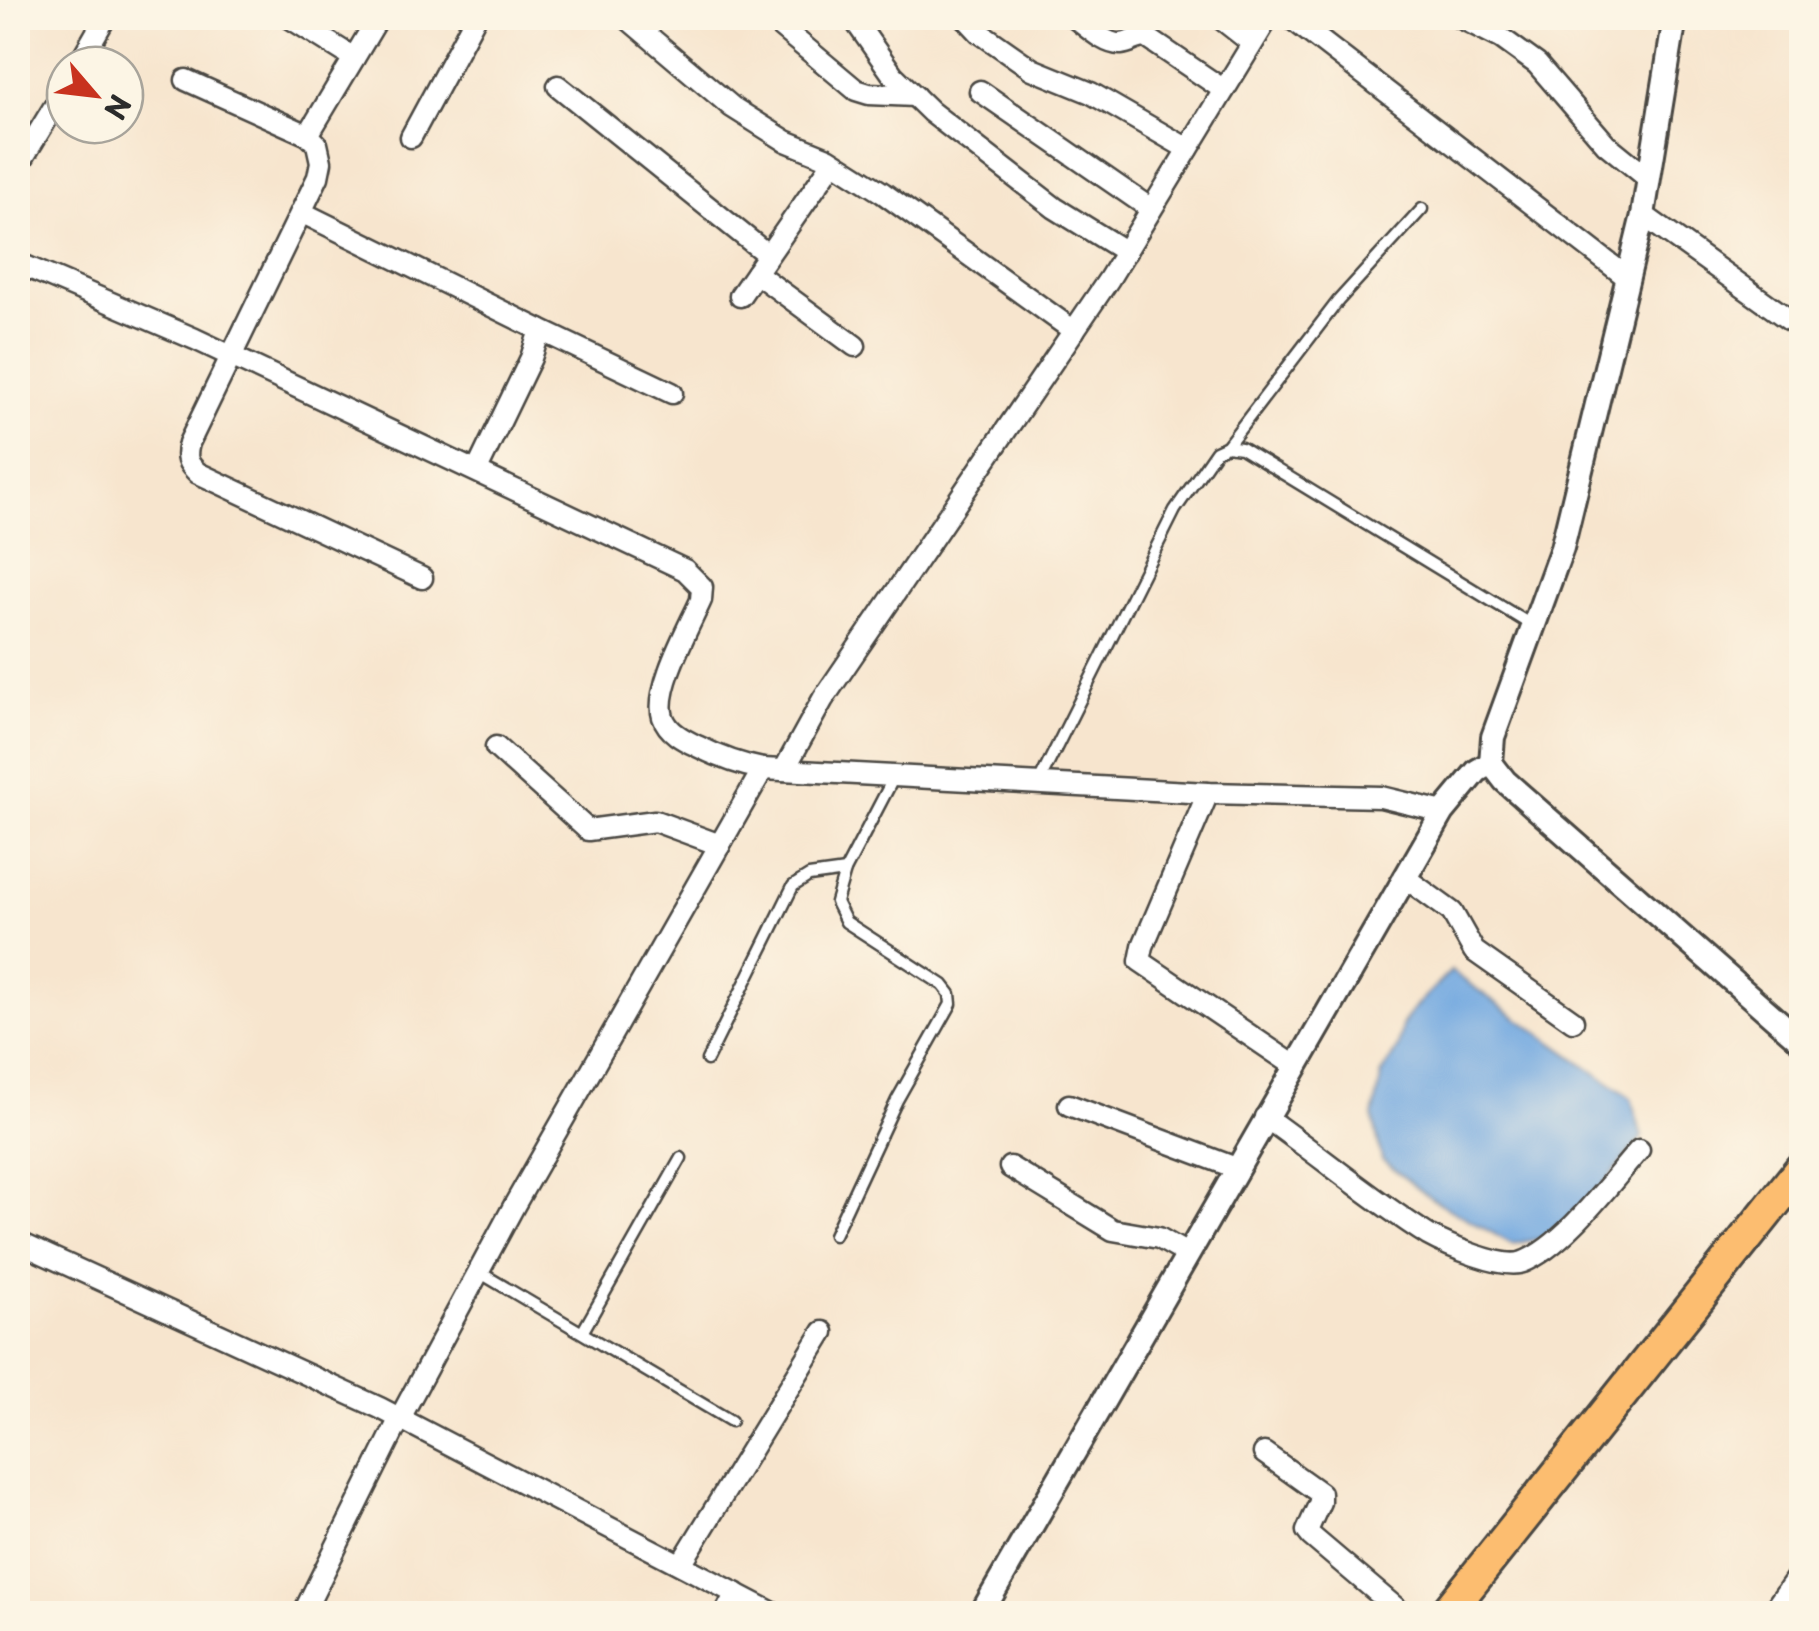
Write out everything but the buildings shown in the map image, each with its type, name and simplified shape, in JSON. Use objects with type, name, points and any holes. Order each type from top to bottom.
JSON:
[{"type":"highway","points":[[1446,1614],[1802,1168]]},
{"type":"street","points":[[89,45],[105,18]]},
{"type":"street","points":[[290,18],[354,58]]},
{"type":"street","points":[[308,135],[378,18]]},
{"type":"street","points":[[410,137],[475,18]]},
{"type":"street","points":[[628,18],[732,108],[786,141],[833,162],[907,210],[1074,331]]},
{"type":"street","points":[[770,18],[856,90],[915,96]]},
{"type":"street","points":[[852,18],[893,75],[915,96],[1055,208],[1126,252]]},
{"type":"street","points":[[966,18],[978,32],[1032,69],[1091,92],[1188,149]]},
{"type":"street","points":[[1075,18],[1111,42],[1120,44],[1146,37],[1224,90]]},
{"type":"street","points":[[1220,18],[1252,43]]},
{"type":"street","points":[[303,1614],[478,1272],[720,845],[1074,331],[1268,18]]},
{"type":"street","points":[[1291,18],[1628,278]]},
{"type":"street","points":[[1461,18],[1500,38],[1537,64],[1606,144],[1649,179]]},
{"type":"street","points":[[1675,18],[1643,215],[1562,548],[1493,737],[1491,763],[1505,781],[1802,1042]]},
{"type":"street","points":[[186,80],[308,135],[317,144],[321,162],[303,213],[189,444],[189,466],[422,578]]},
{"type":"street","points":[[558,86],[855,346]]},
{"type":"street","points":[[980,92],[1152,209]]},
{"type":"street","points":[[18,166],[45,122]]},
{"type":"street","points":[[740,296],[833,162]]},
{"type":"street","points":[[303,213],[672,393]]},
{"type":"street","points":[[1643,215],[1802,329]]},
{"type":"street","points":[[18,263],[231,356],[685,570],[702,587],[701,600],[667,678],[662,696],[664,720],[675,734],[743,766],[1208,793],[1380,798],[1443,812]]},
{"type":"street","points":[[476,470],[540,330]]},
{"type":"street","points":[[496,747],[588,830],[654,820],[720,845]]},
{"type":"street","points":[[981,1614],[1404,877],[1443,812],[1477,771],[1491,763]]},
{"type":"street","points":[[1208,793],[1140,962],[1294,1066]]},
{"type":"street","points":[[1404,877],[1452,912],[1474,951],[1572,1022]]},
{"type":"street","points":[[1069,1105],[1236,1168]]},
{"type":"street","points":[[1266,1117],[1428,1234],[1476,1255],[1512,1264],[1522,1263],[1570,1229],[1639,1150]]},
{"type":"street","points":[[1010,1166],[1112,1230],[1148,1234],[1187,1254]]},
{"type":"street","points":[[18,1242],[400,1418],[775,1614]]},
{"type":"street","points":[[681,1564],[823,1332]]},
{"type":"street","points":[[1264,1452],[1320,1493],[1307,1531],[1404,1614]]},
{"type":"street","points":[[1770,1614],[1802,1570]]},
{"type":"street","points":[[725,1614],[736,1593]]},
{"type":"lane","points":[[1038,784],[1175,510],[1205,463],[1227,446],[1338,301],[1422,209]]},
{"type":"lane","points":[[1227,446],[1241,448],[1534,626]]},
{"type":"lane","points":[[834,1234],[898,1100],[951,1004],[950,994],[942,984],[846,922],[836,902],[844,871],[895,776]]},
{"type":"lane","points":[[706,1060],[793,886],[809,876],[844,871]]},
{"type":"lane","points":[[584,1331],[681,1158]]},
{"type":"lane","points":[[478,1272],[731,1421]]},
{"type":"water","points":[[1451,971],[1631,1098],[1642,1137],[1600,1189],[1549,1237],[1512,1244],[1429,1197],[1382,1160],[1373,1117],[1382,1074],[1414,1008]]}]
